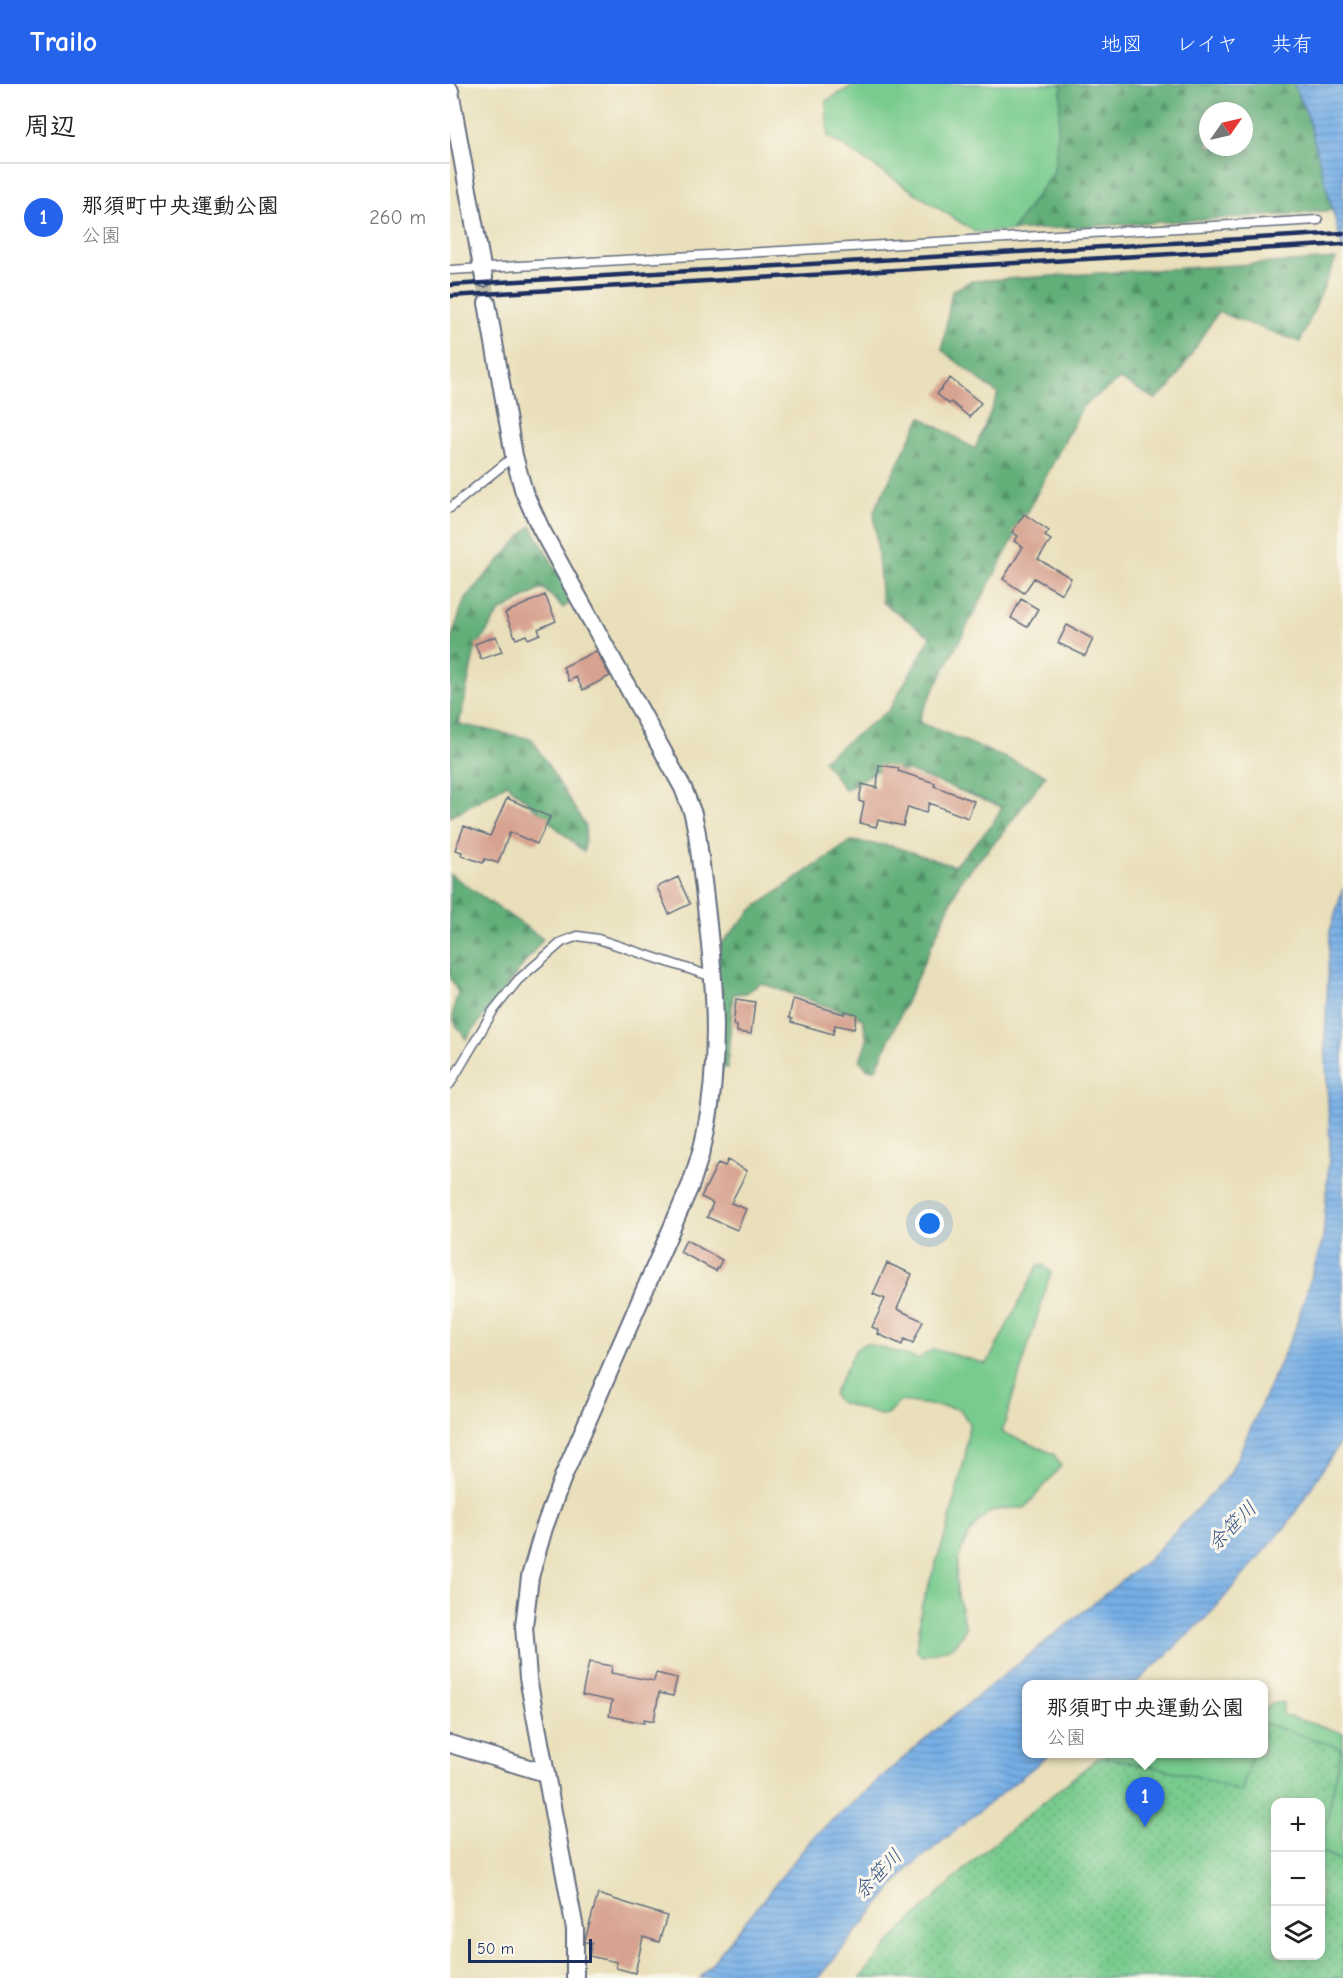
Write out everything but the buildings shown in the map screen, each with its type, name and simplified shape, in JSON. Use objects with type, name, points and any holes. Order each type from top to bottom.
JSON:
[{"type":"street","points":[[450,91],[483,273]]},
{"type":"street","points":[[487,303],[514,456],[524,492],[541,529],[657,739],[690,805],[697,832],[713,977],[715,1027],[713,1078],[705,1135],[691,1184],[563,1477],[544,1528],[530,1577],[525,1626],[528,1678],[575,1929],[575,1978]]},
{"type":"street","points":[[450,1744],[545,1773]]},
{"type":"lane","points":[[450,270],[483,273],[1318,220]]},
{"type":"lane","points":[[450,508],[514,456]]},
{"type":"lane","points":[[450,1084],[493,1011],[518,980],[562,942],[578,936],[597,939],[713,977]]},
{"type":"green space","points":[[856,84],[1062,84],[1054,171],[1012,231],[975,232],[828,136],[826,101]]},
{"type":"green space","points":[[1062,84],[1294,84],[1308,117],[1334,210],[1297,214],[1012,231],[1054,171]]},
{"type":"green space","points":[[1336,259],[1300,342],[1218,312],[1171,386],[1155,399],[1120,379],[1083,406],[921,714],[919,722],[1046,775],[1002,834],[961,880],[876,1069],[867,1069],[860,1060],[867,1040],[863,1019],[761,983],[746,993],[733,994],[727,1068],[719,1066],[718,947],[754,908],[851,841],[892,846],[954,866],[991,826],[1002,807],[909,771],[876,771],[845,790],[823,760],[889,710],[931,637],[882,602],[874,511],[921,417],[975,449],[998,394],[942,350],[952,291],[971,281]]},
{"type":"green space","points":[[531,526],[574,600],[563,608],[543,588],[499,612],[475,650],[459,724],[532,739],[586,827],[584,852],[507,784],[450,817],[450,642],[465,598]]},
{"type":"green space","points":[[450,874],[543,939],[466,1039],[453,1017],[458,993],[450,976]]},
{"type":"green space","points":[[1043,1265],[1051,1272],[1002,1432],[1054,1454],[1061,1466],[1025,1508],[1004,1508],[993,1511],[974,1528],[958,1560],[956,1576],[958,1598],[966,1628],[953,1647],[922,1656],[917,1651],[921,1608],[948,1527],[965,1457],[969,1423],[960,1409],[900,1401],[887,1414],[880,1415],[839,1402],[833,1395],[856,1349],[866,1343],[918,1359],[933,1349],[987,1364],[1038,1266]]},
{"type":"green space","points":[[1283,1702],[1283,1715],[1343,1733],[1341,1839],[1343,1868],[1325,1857],[1325,1798],[1333,1759],[1257,1800],[1105,1762],[1106,1758],[1268,1758],[1268,1706]]},
{"type":"green space","points":[[1268,1724],[1341,1748],[1325,1830],[1325,1798],[1271,1798],[1271,1960],[1325,1960],[1325,1853],[1343,1863],[1343,1978],[860,1978],[903,1928],[983,1852],[1098,1758],[1110,1758],[1195,1776],[1241,1792],[1251,1758],[1268,1758]]},
{"type":"water","points":[[1294,84],[1343,84],[1343,250],[1308,117]]},
{"type":"water","name":"余笹川","points":[[1343,888],[1343,1438],[1287,1525],[1208,1616],[1139,1680],[1022,1680],[1022,1758],[1045,1758],[909,1868],[818,1978],[700,1978],[815,1835],[944,1723],[1149,1559],[1230,1474],[1295,1329],[1323,1239],[1330,1144],[1325,1041],[1330,931]]},
{"type":"tunnel","points":[[484,278],[487,303]]},
{"type":"railway","points":[[450,285],[1343,233]]},
{"type":"railway","points":[[450,296],[1343,244]]},
{"type":"place","name":"那須町中央運動公園","points":[[1145,1827]]}]
